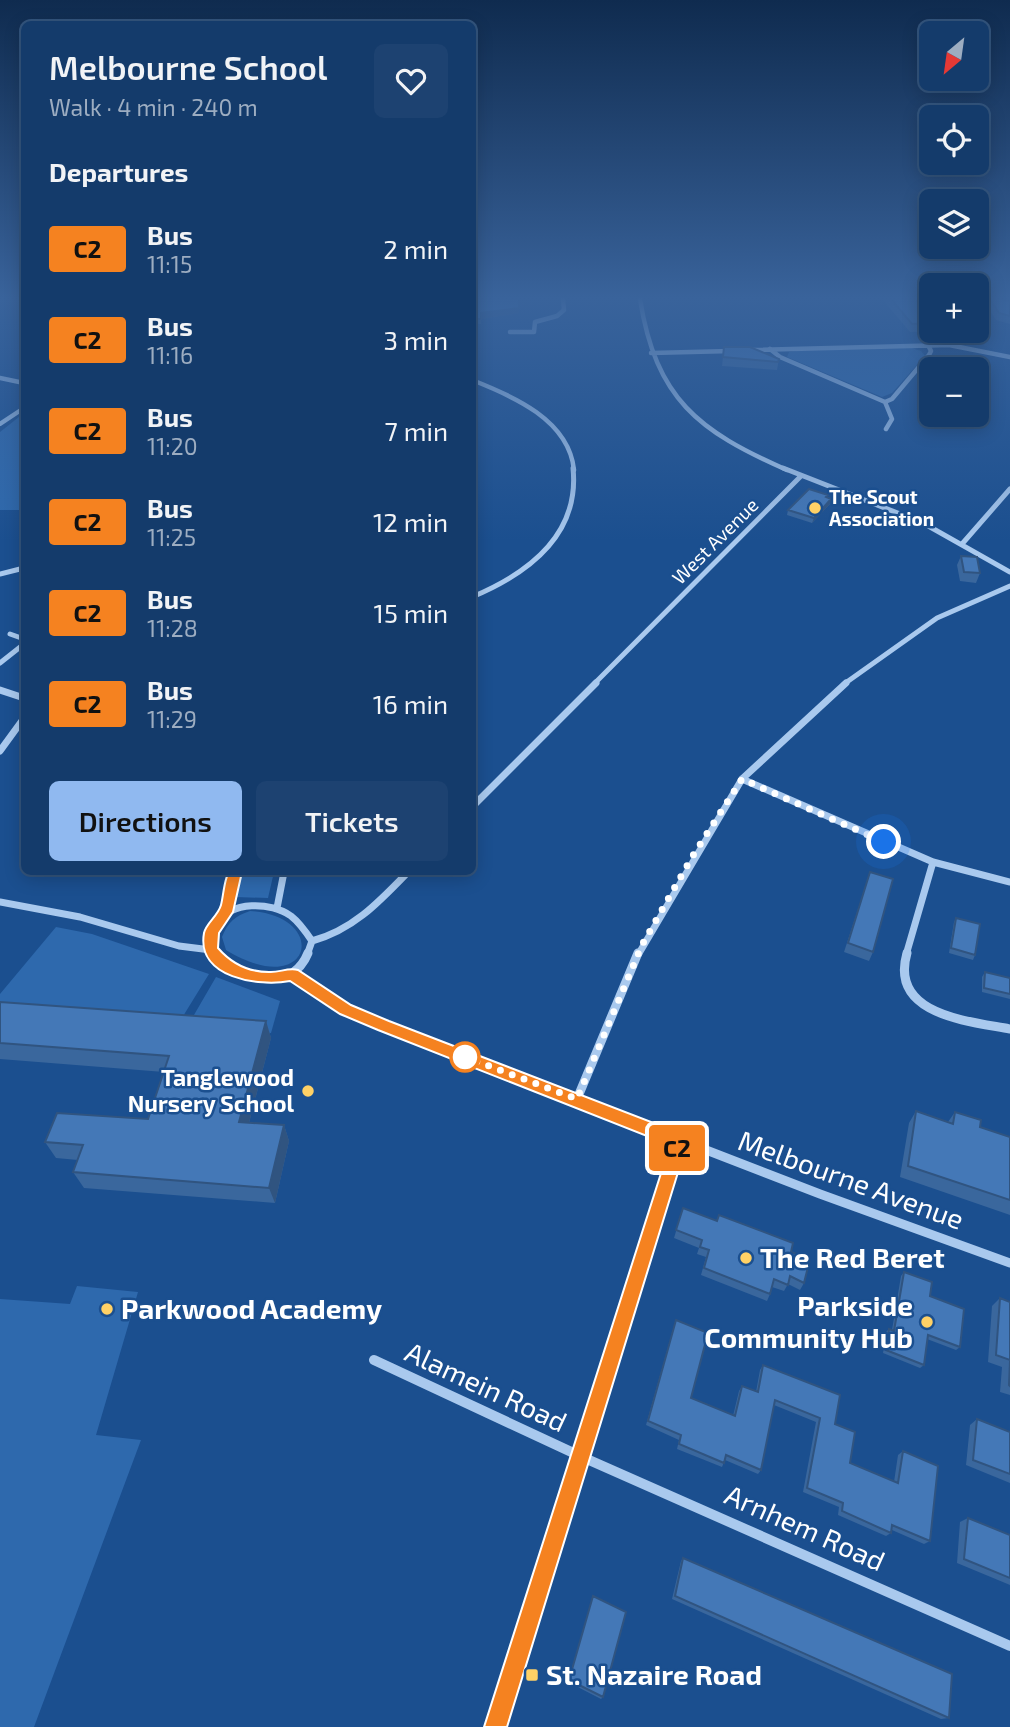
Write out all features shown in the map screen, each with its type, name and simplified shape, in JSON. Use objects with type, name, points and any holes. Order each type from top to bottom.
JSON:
[{"type":"street","points":[[664,380],[689,412],[742,447],[800,477],[877,504],[962,544],[1010,572]]},
{"type":"street","points":[[830,380],[885,402],[892,399],[908,380]]},
{"type":"street","points":[[476,381],[492,387],[540,415],[570,447],[576,488],[570,514],[554,543],[498,587],[476,595]]},
{"type":"street","points":[[885,402],[892,419],[886,429]]},
{"type":"street","points":[[0,424],[21,410]]},
{"type":"street","name":"West Avenue","points":[[476,803],[800,477]]},
{"type":"street","points":[[962,544],[1010,489]]},
{"type":"street","points":[[0,574],[21,569]]},
{"type":"street","points":[[577,1099],[642,945],[692,857],[742,779],[845,683],[937,618],[1010,586]]},
{"type":"street","points":[[10,634],[21,640]]},
{"type":"street","points":[[0,663],[21,644]]},
{"type":"street","points":[[0,690],[21,697]]},
{"type":"street","points":[[0,751],[21,722]]},
{"type":"street","points":[[742,779],[933,862],[1010,882]]},
{"type":"street","points":[[933,862],[902,969],[903,982],[909,994],[921,1005],[939,1013],[1010,1029]]},
{"type":"street","points":[[226,912],[249,905],[277,908],[299,920],[312,941],[307,960],[292,974],[270,979],[246,975],[222,963],[211,950],[212,932],[226,912],[234,875]]},
{"type":"street","points":[[277,908],[283,875]]},
{"type":"street","points":[[312,941],[339,934],[357,923],[405,875]]},
{"type":"street","points":[[0,902],[80,917],[179,947],[211,950]]},
{"type":"street","name":"Melbourne Avenue","points":[[292,974],[345,1009],[680,1140],[1010,1263]]},
{"type":"street","points":[[496,1727],[680,1140]]},
{"type":"street","name":"Alamein Road","points":[[374,1360],[580,1456]]},
{"type":"street","name":"Arnhem Road","points":[[580,1456],[1010,1646]]},
{"type":"shaded area","points":[[841,380],[904,380],[892,393],[882,397]]},
{"type":"shaded area","points":[[21,415],[21,510],[0,510],[0,432]]},
{"type":"shaded area","points":[[241,875],[273,875],[268,898],[236,897]]},
{"type":"shaded area","points":[[250,911],[276,916],[293,927],[301,939],[301,952],[293,962],[277,967],[255,963],[226,950],[222,937],[227,927],[236,917]]},
{"type":"shaded area","points":[[56,927],[92,934],[209,974],[177,1026],[0,1014],[0,994]]},
{"type":"shaded area","points":[[216,977],[280,1001],[271,1033],[187,1027]]},
{"type":"shaded area","points":[[77,1286],[138,1292],[96,1435],[141,1440],[34,1727],[0,1727],[0,1299],[70,1304]]},
{"type":"building","name":"The Scout Association","points":[[809,489],[828,495],[826,497],[831,499],[814,518],[788,510]]},
{"type":"building","points":[[961,556],[977,557],[980,573],[964,572]]},
{"type":"building","points":[[870,872],[893,879],[873,952],[848,943]]},
{"type":"building","points":[[956,918],[980,924],[975,955],[951,948]]},
{"type":"building","points":[[985,972],[1010,978],[1010,994],[984,988]]},
{"type":"building","points":[[0,1002],[266,1021],[239,1122],[284,1125],[269,1188],[73,1172],[83,1145],[45,1142],[57,1113],[148,1119],[169,1056],[0,1043]]},
{"type":"building","points":[[916,1111],[953,1124],[955,1112],[981,1120],[980,1127],[1010,1137],[1010,1200],[908,1166]]},
{"type":"building","name":"The Red Beret","points":[[683,1208],[717,1221],[719,1215],[793,1243],[791,1252],[810,1259],[804,1283],[790,1276],[788,1285],[774,1279],[770,1294],[704,1268],[709,1250],[700,1247],[702,1240],[676,1230]]},
{"type":"building","name":"Parkside Community Hub","points":[[904,1272],[932,1282],[930,1296],[964,1309],[960,1347],[928,1335],[924,1365],[886,1350],[889,1329],[894,1331]]},
{"type":"building","points":[[1000,1298],[1010,1302],[1010,1360],[996,1355]]},
{"type":"building","points":[[676,1320],[708,1333],[691,1398],[735,1416],[742,1386],[758,1392],[763,1365],[840,1395],[835,1424],[855,1432],[850,1463],[898,1483],[903,1451],[938,1466],[930,1541],[892,1525],[891,1533],[842,1511],[843,1503],[807,1488],[820,1418],[775,1400],[761,1470],[726,1455],[724,1463],[679,1444],[681,1435],[648,1421]]},
{"type":"building","points":[[977,1419],[1010,1432],[1010,1474],[973,1460]]},
{"type":"building","points":[[968,1518],[1010,1535],[1010,1578],[964,1559]]},
{"type":"building","points":[[683,1558],[952,1674],[949,1718],[675,1596]]},
{"type":"building","points":[[593,1596],[626,1612],[603,1697],[569,1680]]},
{"type":"bus line","name":"C2","points":[[234,875],[226,912],[212,932],[211,950],[222,963],[246,975],[270,979],[292,974],[345,1009],[383,1026],[680,1140],[496,1727]]},
{"type":"place","name":"The Scout Association","points":[[815,508]]},
{"type":"place","name":"Tanglewood Nursery School","points":[[308,1091]]},
{"type":"place","name":"The Red Beret","points":[[746,1258]]},
{"type":"place","name":"Parkwood Academy","points":[[107,1309]]},
{"type":"place","name":"Parkside Community Hub","points":[[927,1322]]},
{"type":"place","name":"St. Nazaire Road","points":[[532,1675]]},
{"type":"route","points":[[465,1057],[577,1099],[642,945],[692,857],[742,779],[884,842]]}]
